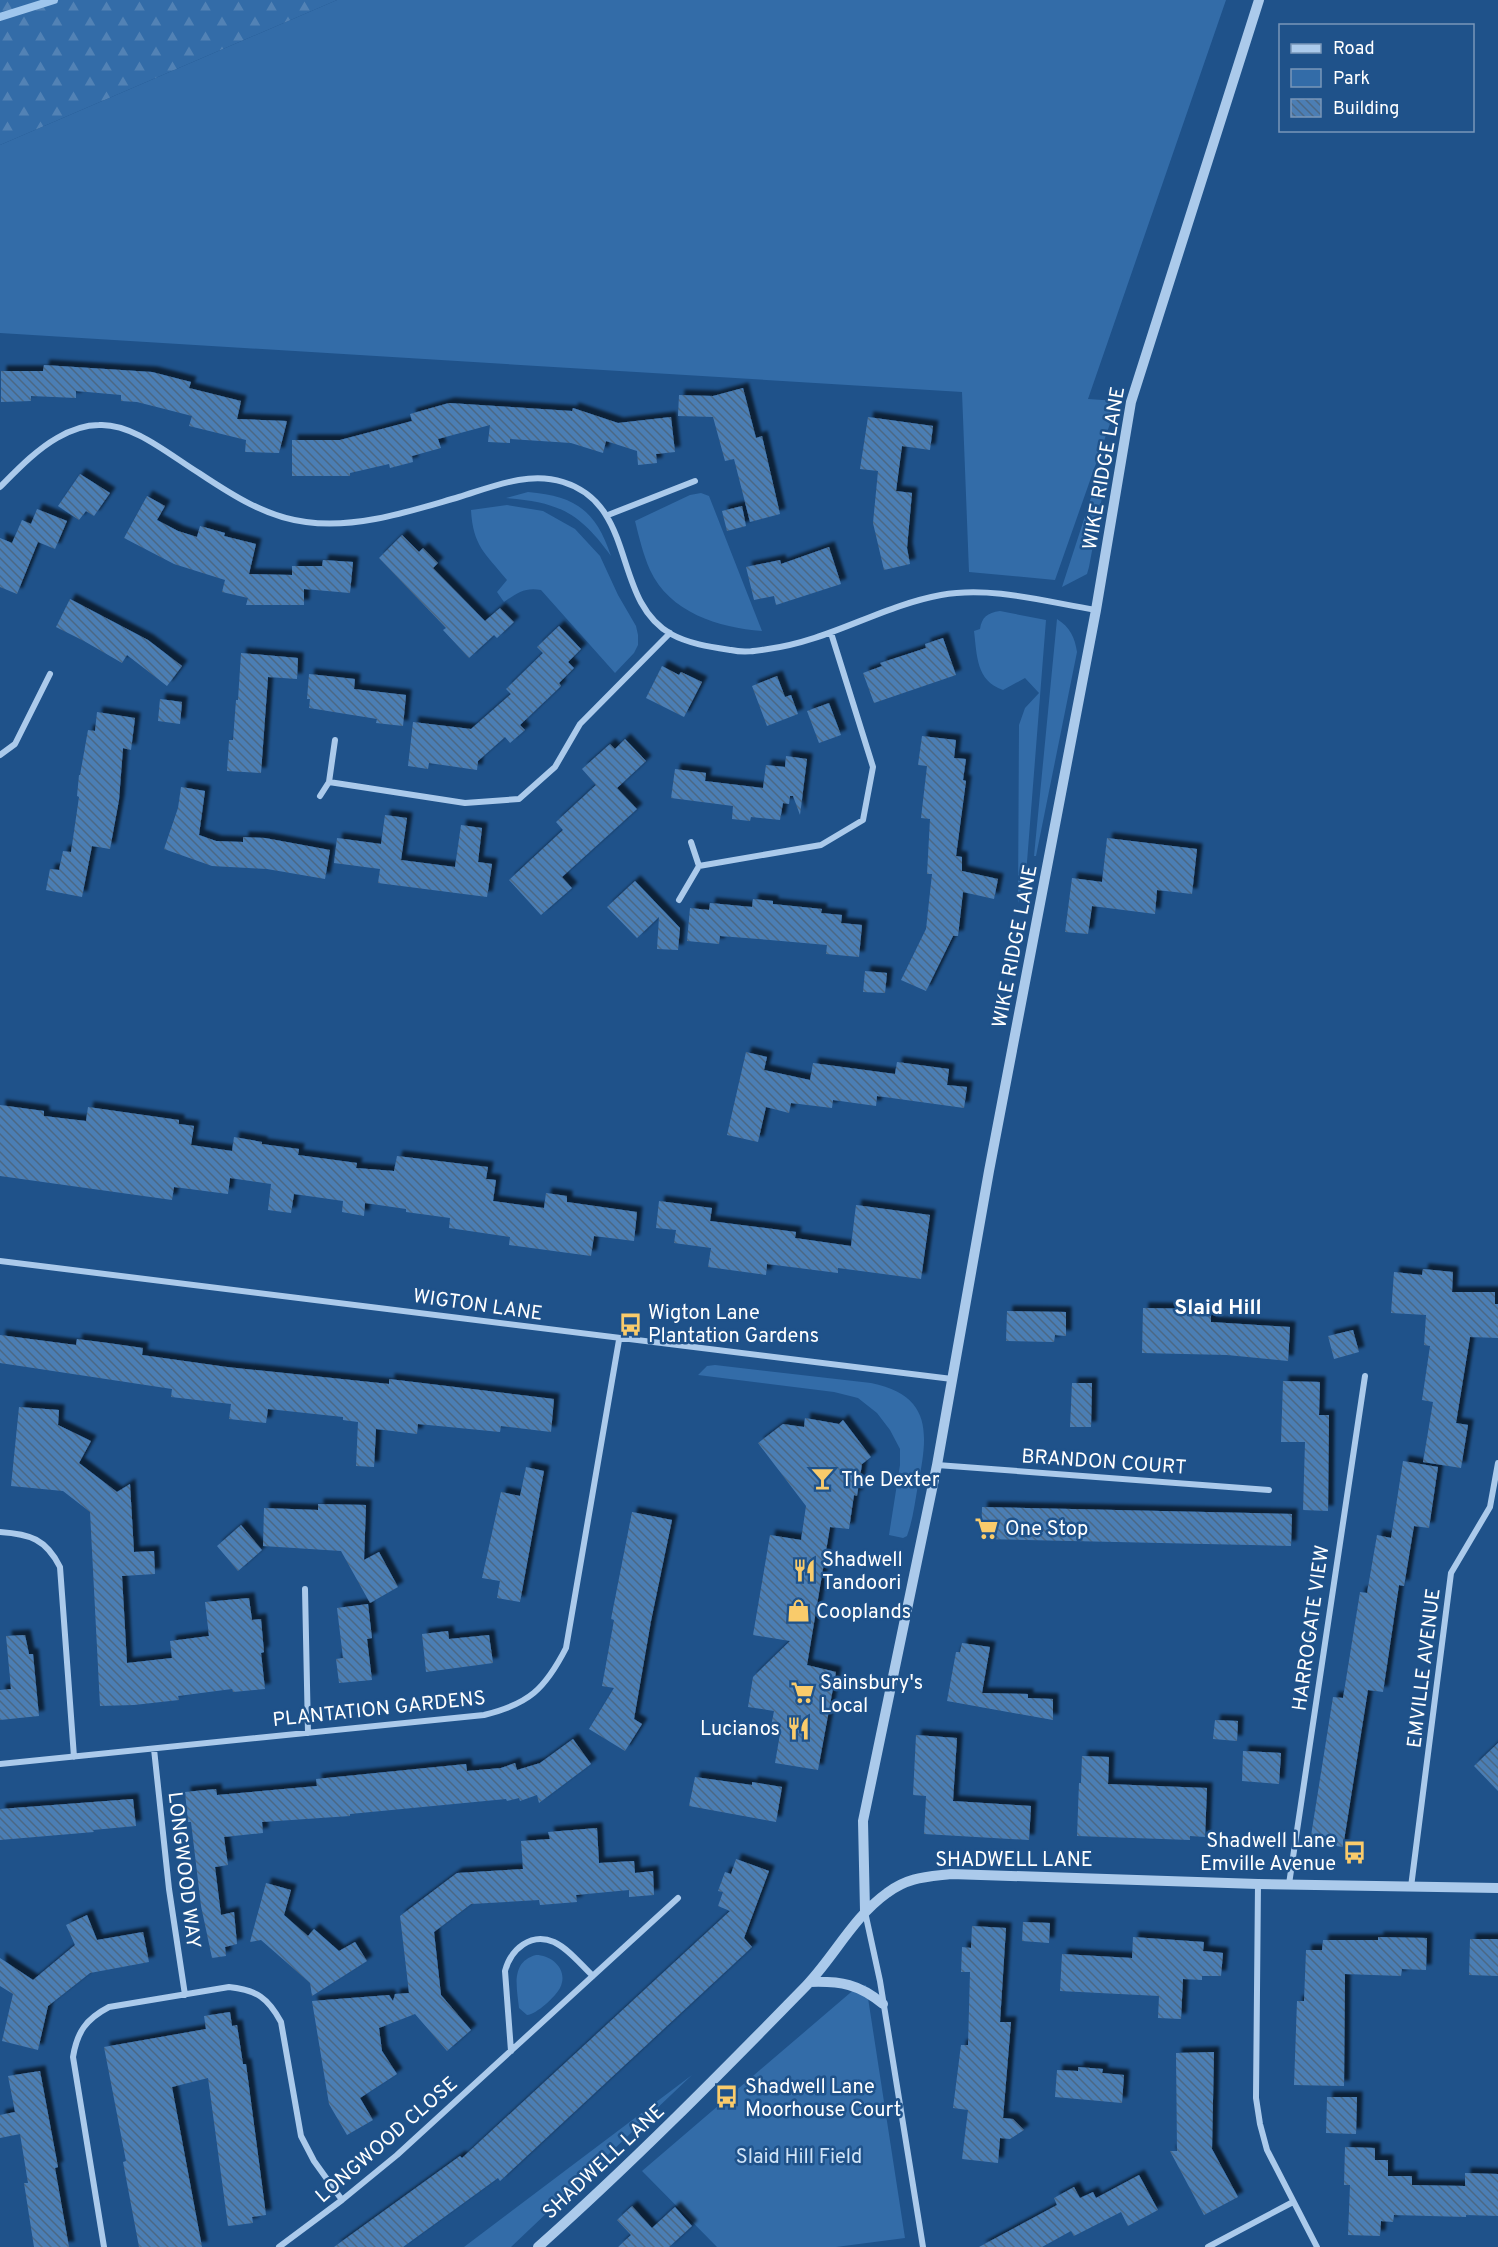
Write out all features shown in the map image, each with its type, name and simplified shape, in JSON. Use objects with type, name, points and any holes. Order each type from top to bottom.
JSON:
[{"type":"street","name":"WIKE RIDGE LANE","points":[[865,1911],[863,1821],[937,1465],[1096,610],[1131,402],[1259,0]]},
{"type":"street","points":[[0,487],[55,439],[74,430],[98,425],[119,428],[153,443],[262,511],[306,522],[348,523],[392,516],[508,482],[536,478],[563,482],[588,495],[608,515],[620,541],[635,592],[653,618],[670,633],[702,645],[742,652],[791,646],[884,612],[939,596],[961,593],[990,593],[1096,610]]},
{"type":"street","points":[[608,515],[695,481]]},
{"type":"street","points":[[329,782],[465,803],[519,799],[555,767],[580,724],[670,633]]},
{"type":"street","points":[[699,866],[821,845],[863,820],[873,767],[831,633]]},
{"type":"street","points":[[0,755],[15,744],[50,674]]},
{"type":"street","points":[[320,796],[329,782],[335,740]]},
{"type":"street","points":[[679,900],[699,866],[691,842]]},
{"type":"street","name":"WIGTON LANE","points":[[0,1262],[331,1301],[619,1340],[952,1378]]},
{"type":"street","name":"PLANTATION GARDENS","points":[[0,1764],[484,1715],[511,1708],[535,1693],[554,1672],[566,1648],[619,1340]]},
{"type":"street","name":"HARROGATE VIEW","points":[[1289,1884],[1365,1376]]},
{"type":"street","name":"EMVILLE AVENUE","points":[[1412,1887],[1451,1573],[1490,1507],[1498,1463]]},
{"type":"street","name":"BRANDON COURT","points":[[937,1465],[1269,1490]]},
{"type":"street","points":[[0,1532],[31,1537],[44,1544],[54,1554],[60,1567],[74,1757]]},
{"type":"street","points":[[305,1589],[308,1733]]},
{"type":"street","name":"LONGWOOD WAY","points":[[154,1749],[169,1889],[184,1995]]},
{"type":"street","name":"SHADWELL LANE","points":[[538,2247],[615,2178],[810,1982],[865,1911],[886,1893],[907,1880],[951,1874],[1258,1884],[1498,1888]]},
{"type":"street","points":[[1258,1884],[1256,2098],[1260,2124],[1267,2150],[1317,2247]]},
{"type":"street","name":"LONGWOOD CLOSE","points":[[279,2247],[397,2155],[678,1898]]},
{"type":"street","points":[[865,1911],[884,2004],[923,2247]]},
{"type":"street","points":[[511,2051],[505,1971],[513,1951],[532,1940],[554,1942],[593,1976]]},
{"type":"street","points":[[810,1982],[836,1981],[855,1986],[873,1995],[884,2004]]},
{"type":"street","points":[[104,2247],[73,2057],[75,2041],[83,2026],[94,2015],[109,2007],[229,1987],[246,1989],[261,1996],[273,2007],[281,2022],[301,2136],[342,2200]]},
{"type":"street","points":[[1208,2247],[1293,2202]]},
{"type":"green space","points":[[0,0],[337,0],[0,145]]},
{"type":"green space","points":[[337,0],[1226,0],[1088,399],[1118,401],[1055,580],[969,572],[962,392],[0,333],[0,145]]},
{"type":"green space","points":[[1099,473],[1106,476],[1087,574],[1062,587]]},
{"type":"green space","points":[[528,492],[559,497],[582,509],[598,528],[611,556],[589,529],[567,512],[540,503],[506,498]]},
{"type":"green space","points":[[701,493],[709,496],[762,631],[729,626],[682,607],[669,597],[650,570],[635,521],[690,495]]},
{"type":"green space","points":[[507,505],[543,511],[575,529],[600,556],[618,595],[636,626],[638,635],[638,645],[634,653],[615,673],[541,590],[530,589],[504,602],[497,592],[507,580],[477,541],[471,510]]},
{"type":"green space","points":[[1000,611],[1046,620],[1027,862],[1018,903],[1019,725],[1025,708],[1039,693],[1025,678],[1003,690],[994,686],[979,666],[974,631],[980,629],[986,616]]},
{"type":"green space","points":[[1057,619],[1071,633],[1077,652],[1036,856],[1034,856]]},
{"type":"green space","points":[[715,1365],[871,1383],[891,1389],[906,1397],[916,1408],[924,1434],[921,1467],[907,1536],[903,1538],[889,1535],[900,1465],[900,1449],[890,1430],[877,1413],[858,1398],[834,1392],[698,1375],[707,1366]]},
{"type":"green space","points":[[536,1955],[548,1958],[557,1965],[561,1970],[562,1981],[558,1992],[550,2000],[536,2012],[527,2015],[519,2008],[517,1977],[522,1963]]},
{"type":"green space","name":"Slaid Hill Field","points":[[866,1985],[905,2238],[836,2247],[717,2247],[642,2171],[857,1987]]},
{"type":"green space","points":[[692,2075],[511,2247],[464,2247]]},
{"type":"building","points":[[44,365],[152,372],[191,382],[189,388],[241,401],[237,419],[287,421],[279,453],[245,452],[246,440],[189,426],[192,416],[137,402],[121,401],[121,395],[76,391],[76,398],[31,396],[31,401],[1,402],[1,371],[43,371]]},
{"type":"building","points":[[743,388],[756,438],[762,436],[780,514],[750,522],[734,459],[725,461],[713,417],[678,416],[679,395],[713,396]]},
{"type":"building","points":[[449,403],[572,411],[573,408],[618,423],[671,417],[675,452],[656,454],[657,463],[638,465],[637,451],[606,441],[603,453],[571,443],[510,439],[510,443],[488,442],[490,425],[438,439],[441,448],[412,456],[413,462],[390,468],[389,464],[350,473],[350,476],[292,476],[292,440],[340,440],[412,421],[410,414]]},
{"type":"building","points":[[868,417],[933,426],[930,450],[902,446],[896,491],[912,493],[907,548],[910,564],[884,570],[873,523],[878,471],[860,469]]},
{"type":"building","points":[[80,474],[110,493],[94,516],[86,511],[79,520],[58,506]]},
{"type":"building","points":[[147,496],[165,506],[157,520],[178,531],[197,537],[200,526],[225,533],[224,536],[256,544],[249,574],[292,575],[292,566],[322,566],[323,560],[353,562],[350,593],[304,589],[304,605],[246,605],[248,598],[222,592],[225,580],[174,564],[124,538]]},
{"type":"building","points":[[742,506],[746,526],[727,531],[722,511]]},
{"type":"building","points":[[37,509],[67,521],[55,549],[38,542],[17,594],[0,587],[0,538],[12,543],[22,520],[31,524]]},
{"type":"building","points":[[402,535],[419,552],[423,548],[438,563],[433,568],[485,621],[500,608],[514,622],[497,638],[494,635],[469,658],[443,630],[446,628],[379,558]]},
{"type":"building","points":[[829,547],[841,584],[776,605],[774,596],[754,600],[746,567],[780,560],[781,564]]},
{"type":"building","points":[[70,599],[148,640],[182,666],[167,686],[127,655],[122,663],[56,627]]},
{"type":"building","points":[[559,626],[581,649],[568,662],[574,668],[559,683],[561,686],[520,725],[525,730],[510,743],[505,737],[478,761],[477,770],[429,763],[428,769],[408,766],[413,722],[471,729],[511,694],[506,689],[543,653],[537,647]]},
{"type":"building","points":[[943,638],[956,675],[874,703],[863,673],[882,666],[880,663],[926,648],[925,644]]},
{"type":"building","points":[[241,653],[298,658],[297,679],[268,677],[261,773],[227,771],[229,740],[233,740],[236,700],[238,700]]},
{"type":"building","points":[[662,666],[679,675],[681,672],[702,682],[684,717],[646,698]]},
{"type":"building","points":[[309,674],[355,679],[354,689],[406,695],[403,726],[376,723],[377,719],[309,708],[310,699],[307,699]]},
{"type":"building","points":[[777,676],[785,697],[791,695],[798,714],[767,726],[752,686]]},
{"type":"building","points":[[160,699],[182,702],[180,724],[158,721]]},
{"type":"building","points":[[829,703],[841,735],[819,743],[807,711]]},
{"type":"building","points":[[97,712],[135,718],[131,750],[123,748],[119,800],[110,849],[92,846],[82,897],[46,890],[50,869],[59,870],[63,851],[71,852],[79,797],[77,796],[79,775],[88,730],[95,731]]},
{"type":"building","points":[[922,736],[956,740],[954,758],[966,759],[963,780],[966,781],[956,856],[962,857],[962,871],[998,879],[994,899],[963,892],[958,936],[953,936],[926,991],[901,980],[926,929],[932,874],[927,874],[930,819],[921,818],[927,766],[918,765]]},
{"type":"building","points":[[625,739],[646,761],[617,788],[637,809],[562,877],[572,888],[541,915],[509,880],[563,830],[556,822],[596,785],[582,769],[610,744],[615,749]]},
{"type":"building","points":[[786,756],[807,759],[800,815],[793,796],[790,796],[789,804],[783,803],[780,820],[751,817],[750,821],[732,819],[733,806],[671,798],[675,769],[706,773],[705,781],[763,788],[766,765],[785,767]]},
{"type":"building","points":[[181,787],[205,791],[199,835],[216,841],[243,842],[243,837],[265,838],[330,850],[325,879],[267,869],[212,866],[164,849],[178,808]]},
{"type":"building","points":[[385,815],[407,818],[401,860],[455,867],[461,825],[482,828],[478,862],[492,864],[487,897],[378,883],[380,869],[334,863],[337,838],[381,844]]},
{"type":"building","points":[[1107,838],[1197,849],[1192,894],[1157,890],[1155,914],[1092,906],[1088,934],[1065,932],[1072,878],[1102,882]]},
{"type":"building","points":[[635,881],[680,928],[678,950],[657,949],[659,917],[637,938],[607,907]]},
{"type":"building","points":[[753,899],[773,901],[773,904],[822,909],[821,913],[842,915],[841,923],[862,925],[859,957],[826,954],[827,945],[720,936],[719,944],[687,941],[690,908],[709,910],[710,903],[752,907]]},
{"type":"building","points":[[865,971],[887,973],[885,993],[863,992]]},
{"type":"building","points":[[746,1052],[767,1057],[764,1070],[810,1080],[813,1063],[895,1074],[897,1062],[949,1069],[947,1085],[967,1087],[964,1108],[877,1096],[876,1106],[833,1100],[832,1108],[791,1103],[789,1113],[766,1107],[758,1142],[727,1135]]},
{"type":"building","points":[[0,1105],[44,1111],[44,1116],[86,1121],[88,1107],[179,1120],[179,1124],[194,1126],[191,1145],[232,1151],[234,1137],[262,1142],[262,1144],[299,1149],[298,1155],[357,1163],[356,1168],[394,1171],[397,1156],[488,1167],[486,1179],[496,1180],[493,1201],[544,1208],[546,1193],[567,1196],[567,1202],[637,1212],[634,1241],[594,1236],[591,1256],[509,1245],[510,1237],[449,1228],[450,1218],[365,1203],[364,1216],[342,1212],[343,1201],[294,1194],[291,1213],[268,1210],[271,1184],[230,1178],[228,1194],[174,1187],[172,1200],[0,1176]]},
{"type":"building","points":[[659,1201],[712,1208],[710,1221],[796,1232],[795,1238],[851,1246],[856,1205],[930,1215],[921,1279],[838,1268],[838,1273],[767,1264],[766,1275],[708,1267],[711,1248],[674,1243],[676,1230],[656,1228]]},
{"type":"building","points":[[1423,1269],[1453,1272],[1452,1292],[1495,1292],[1495,1304],[1498,1304],[1498,1338],[1470,1337],[1456,1423],[1468,1425],[1461,1468],[1423,1462],[1433,1402],[1422,1400],[1430,1346],[1424,1345],[1426,1315],[1391,1313],[1394,1272],[1422,1275]]},
{"type":"building","points":[[1143,1308],[1211,1309],[1211,1322],[1290,1327],[1288,1361],[1227,1355],[1142,1353]]},
{"type":"building","points":[[1007,1311],[1066,1312],[1066,1336],[1055,1335],[1054,1342],[1006,1341]]},
{"type":"building","points":[[1353,1330],[1359,1352],[1334,1359],[1328,1336]]},
{"type":"building","points":[[0,1335],[76,1345],[77,1339],[108,1343],[143,1348],[142,1355],[227,1367],[389,1384],[389,1379],[554,1399],[551,1432],[501,1426],[500,1432],[418,1424],[417,1434],[376,1429],[374,1467],[356,1466],[358,1422],[343,1420],[343,1417],[268,1409],[266,1423],[229,1419],[231,1404],[171,1397],[172,1389],[0,1363]]},
{"type":"building","points":[[1283,1381],[1320,1382],[1319,1415],[1329,1415],[1328,1511],[1303,1510],[1305,1442],[1281,1442]]},
{"type":"building","points":[[1072,1383],[1092,1383],[1091,1427],[1070,1427]]},
{"type":"building","points":[[19,1407],[59,1410],[58,1425],[91,1441],[79,1463],[117,1492],[130,1484],[134,1552],[154,1551],[155,1574],[122,1576],[127,1663],[172,1658],[170,1641],[209,1636],[205,1602],[249,1598],[252,1620],[261,1619],[264,1652],[261,1653],[265,1689],[233,1692],[232,1689],[178,1696],[179,1700],[100,1706],[90,1512],[63,1491],[11,1486]]},
{"type":"building","points":[[805,1418],[839,1424],[843,1420],[871,1457],[862,1464],[849,1529],[830,1527],[807,1665],[836,1672],[818,1770],[775,1763],[780,1734],[770,1732],[774,1711],[748,1707],[753,1677],[790,1641],[753,1635],[770,1535],[801,1540],[806,1506],[758,1443],[783,1424],[804,1427]]},
{"type":"building","points":[[1403,1461],[1438,1467],[1429,1528],[1414,1526],[1404,1586],[1399,1585],[1383,1692],[1368,1690],[1343,1847],[1310,1842],[1333,1697],[1343,1698],[1360,1592],[1367,1593],[1377,1535],[1391,1538]]},
{"type":"building","points":[[526,1467],[544,1471],[520,1602],[497,1598],[500,1581],[482,1578],[501,1492],[520,1496]]},
{"type":"building","points":[[318,1504],[366,1505],[364,1560],[379,1552],[398,1587],[370,1603],[341,1551],[263,1546],[264,1508],[318,1510]]},
{"type":"building","points":[[982,1507],[1292,1514],[1291,1546],[981,1539]]},
{"type":"building","points":[[632,1512],[672,1520],[634,1719],[642,1724],[625,1751],[589,1729],[614,1688],[602,1686],[614,1620],[611,1619]]},
{"type":"building","points":[[241,1525],[262,1550],[238,1571],[217,1546]]},
{"type":"building","points":[[368,1604],[372,1638],[367,1639],[372,1680],[339,1683],[336,1659],[343,1658],[337,1608]]},
{"type":"building","points":[[448,1631],[449,1639],[489,1635],[493,1663],[426,1672],[422,1634]]},
{"type":"building","points":[[25,1635],[29,1654],[33,1654],[39,1716],[0,1720],[0,1690],[11,1689],[6,1636]]},
{"type":"building","points":[[962,1643],[990,1647],[982,1693],[1028,1694],[1028,1698],[1053,1699],[1053,1720],[947,1701],[956,1652],[960,1652]]},
{"type":"building","points":[[1215,1720],[1238,1721],[1237,1741],[1213,1739]]},
{"type":"building","points":[[916,1735],[957,1738],[953,1801],[1031,1806],[1029,1840],[924,1834],[926,1796],[913,1795]]},
{"type":"building","points":[[573,1739],[591,1764],[539,1803],[537,1795],[520,1801],[519,1798],[507,1801],[506,1799],[350,1814],[350,1816],[262,1822],[263,1833],[224,1837],[228,1865],[215,1867],[221,1915],[234,1912],[237,1944],[225,1947],[226,1956],[212,1958],[201,1906],[185,1792],[216,1789],[217,1795],[317,1786],[316,1779],[466,1764],[467,1771],[501,1768],[515,1763],[517,1770],[540,1763]]},
{"type":"building","points":[[1498,1743],[1498,1791],[1474,1766]]},
{"type":"building","points":[[1243,1751],[1281,1753],[1279,1784],[1242,1781]]},
{"type":"building","points":[[1082,1756],[1109,1757],[1108,1784],[1207,1788],[1205,1837],[1190,1836],[1190,1840],[1077,1836]]},
{"type":"building","points":[[695,1777],[782,1787],[776,1822],[689,1806]]},
{"type":"building","points":[[133,1799],[136,1826],[0,1840],[0,1809]]},
{"type":"building","points":[[597,1828],[599,1863],[634,1861],[635,1873],[653,1871],[654,1895],[629,1897],[629,1890],[576,1895],[577,1902],[540,1905],[539,1900],[471,1904],[434,1932],[441,1995],[471,2030],[447,2051],[415,2014],[379,2028],[382,2051],[397,2074],[360,2098],[373,2120],[347,2135],[329,2104],[312,2001],[389,1995],[393,2001],[395,1994],[409,1993],[400,1916],[457,1873],[523,1869],[521,1841],[550,1839],[548,1832]]},
{"type":"building","points":[[736,1859],[769,1871],[744,1938],[752,1947],[500,2181],[498,2178],[403,2247],[334,2247],[460,2156],[462,2158],[730,1911],[718,1906],[723,1892],[718,1891],[725,1872],[731,1874]]},
{"type":"building","points":[[266,1883],[291,1890],[284,1915],[308,1936],[314,1929],[339,1951],[355,1942],[367,1961],[312,1996],[310,1983],[261,1940],[250,1942]]},
{"type":"building","points":[[87,1915],[97,1940],[143,1932],[149,1962],[90,1973],[48,2006],[38,2050],[2,2041],[13,1994],[0,1986],[0,1958],[33,1980],[75,1945],[66,1925]]},
{"type":"building","points":[[1023,1922],[1050,1923],[1049,1943],[1022,1941]]},
{"type":"building","points":[[972,1926],[1006,1928],[1000,2022],[1011,2022],[1003,2118],[1013,2119],[1024,2130],[1010,2139],[1000,2138],[998,2163],[962,2159],[968,2110],[953,2108],[961,2045],[968,2045],[970,1972],[961,1972],[962,1947],[971,1948]]},
{"type":"building","points":[[1133,1937],[1204,1942],[1203,1951],[1223,1953],[1221,1976],[1202,1976],[1202,1980],[1183,1979],[1181,2019],[1158,2018],[1159,1996],[1060,1991],[1062,1954],[1132,1958]]},
{"type":"building","points":[[1378,1937],[1427,1938],[1426,1970],[1402,1969],[1401,1976],[1345,1974],[1344,2086],[1294,2085],[1297,2001],[1304,2001],[1306,1950],[1322,1950],[1323,1940],[1378,1940]]},
{"type":"building","points":[[1470,1939],[1498,1939],[1498,1976],[1469,1975]]},
{"type":"building","points":[[230,2012],[232,2026],[237,2025],[243,2064],[246,2064],[266,2215],[252,2217],[253,2223],[228,2226],[208,2078],[172,2087],[202,2247],[139,2247],[123,2162],[126,2161],[104,2047],[206,2029],[204,2016]]},
{"type":"building","points":[[1214,2052],[1212,2149],[1238,2197],[1204,2215],[1170,2151],[1177,2151],[1176,2053]]},
{"type":"building","points":[[1078,2067],[1103,2069],[1102,2073],[1124,2075],[1122,2103],[1055,2097],[1057,2070],[1078,2071]]},
{"type":"building","points":[[40,2071],[58,2167],[55,2168],[69,2247],[34,2247],[24,2183],[28,2183],[20,2134],[0,2138],[0,2115],[15,2112],[8,2076]]},
{"type":"building","points":[[1327,2097],[1357,2097],[1356,2134],[1326,2133]]},
{"type":"building","points":[[1345,2147],[1375,2148],[1375,2160],[1388,2160],[1388,2176],[1412,2176],[1412,2185],[1465,2186],[1465,2173],[1498,2174],[1498,2216],[1394,2215],[1393,2222],[1381,2221],[1380,2236],[1348,2235],[1350,2185],[1344,2185]]},
{"type":"building","points":[[1139,2175],[1158,2210],[1128,2226],[1121,2212],[1074,2236],[1071,2231],[1042,2247],[979,2247],[1057,2205],[1054,2198],[1074,2187],[1080,2198],[1093,2192],[1096,2198]]},
{"type":"building","points":[[632,2206],[652,2228],[675,2207],[692,2226],[669,2247],[618,2247],[631,2235],[617,2220]]},
{"type":"waterway","points":[[0,17],[54,0]]},
{"type":"place","name":"Wigton Lane Plantation Gardens","points":[[630,1324]]},
{"type":"place","name":"The Dexter","points":[[823,1479]]},
{"type":"place","name":"One Stop","points":[[987,1528]]},
{"type":"place","name":"Shadwell Tandoori","points":[[804,1571]]},
{"type":"place","name":"Cooplands","points":[[798,1611]]},
{"type":"place","name":"Sainsbury's Local","points":[[802,1693]]},
{"type":"place","name":"Lucianos","points":[[798,1728]]},
{"type":"place","name":"Shadwell Lane Emville Avenue","points":[[1354,1852]]},
{"type":"place","name":"Shadwell Lane Moorhouse Court","points":[[727,2097]]},
{"type":"district","name":"Slaid Hill","points":[[1218,1307]]}]
